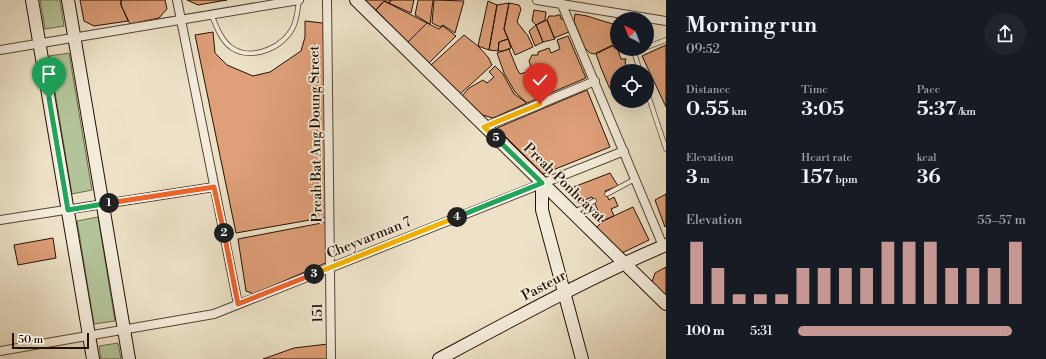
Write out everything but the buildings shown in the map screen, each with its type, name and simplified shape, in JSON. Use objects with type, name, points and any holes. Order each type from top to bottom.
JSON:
[{"type":"street","points":[[32,0],[93,359]]},
{"type":"street","points":[[68,0],[130,359]]},
{"type":"street","points":[[177,0],[238,304]]},
{"type":"street","points":[[0,50],[299,0]]},
{"type":"street","name":"Preah Bat Ang Doung Street","points":[[327,0],[330,267]]},
{"type":"street","name":"Preah Ponheayat","points":[[356,0],[666,304]]},
{"type":"street","points":[[537,0],[561,2],[666,21]]},
{"type":"street","points":[[561,2],[664,246]]},
{"type":"street","points":[[484,127],[595,81]]},
{"type":"street","name":"Cheyvarman 7","points":[[0,351],[214,314],[624,151]]},
{"type":"street","points":[[542,183],[542,210],[582,359]]},
{"type":"street","points":[[0,220],[214,187]]},
{"type":"street","name":"Pasteur","points":[[439,359],[564,293],[625,263],[664,246]]},
{"type":"street","name":"151","points":[[330,267],[331,359]]},
{"type":"lane","points":[[211,14],[221,35],[232,48],[246,53],[260,52],[278,45],[289,34],[295,24],[299,0]]},
{"type":"lane","points":[[654,44],[666,40]]},
{"type":"lane","points":[[652,108],[666,149]]},
{"type":"lane","points":[[606,194],[635,179]]},
{"type":"lane","points":[[573,213],[594,201]]},
{"type":"green space","points":[[40,0],[60,0],[64,26],[45,29]]},
{"type":"green space","points":[[69,53],[92,190],[72,194],[49,56]]},
{"type":"green space","points":[[98,217],[115,321],[94,324],[77,221]]},
{"type":"green space","points":[[118,343],[121,359],[101,359],[99,346]]},
{"type":"route","points":[[49,98],[68,210],[214,187],[238,304],[542,183],[484,127],[540,104]]}]
